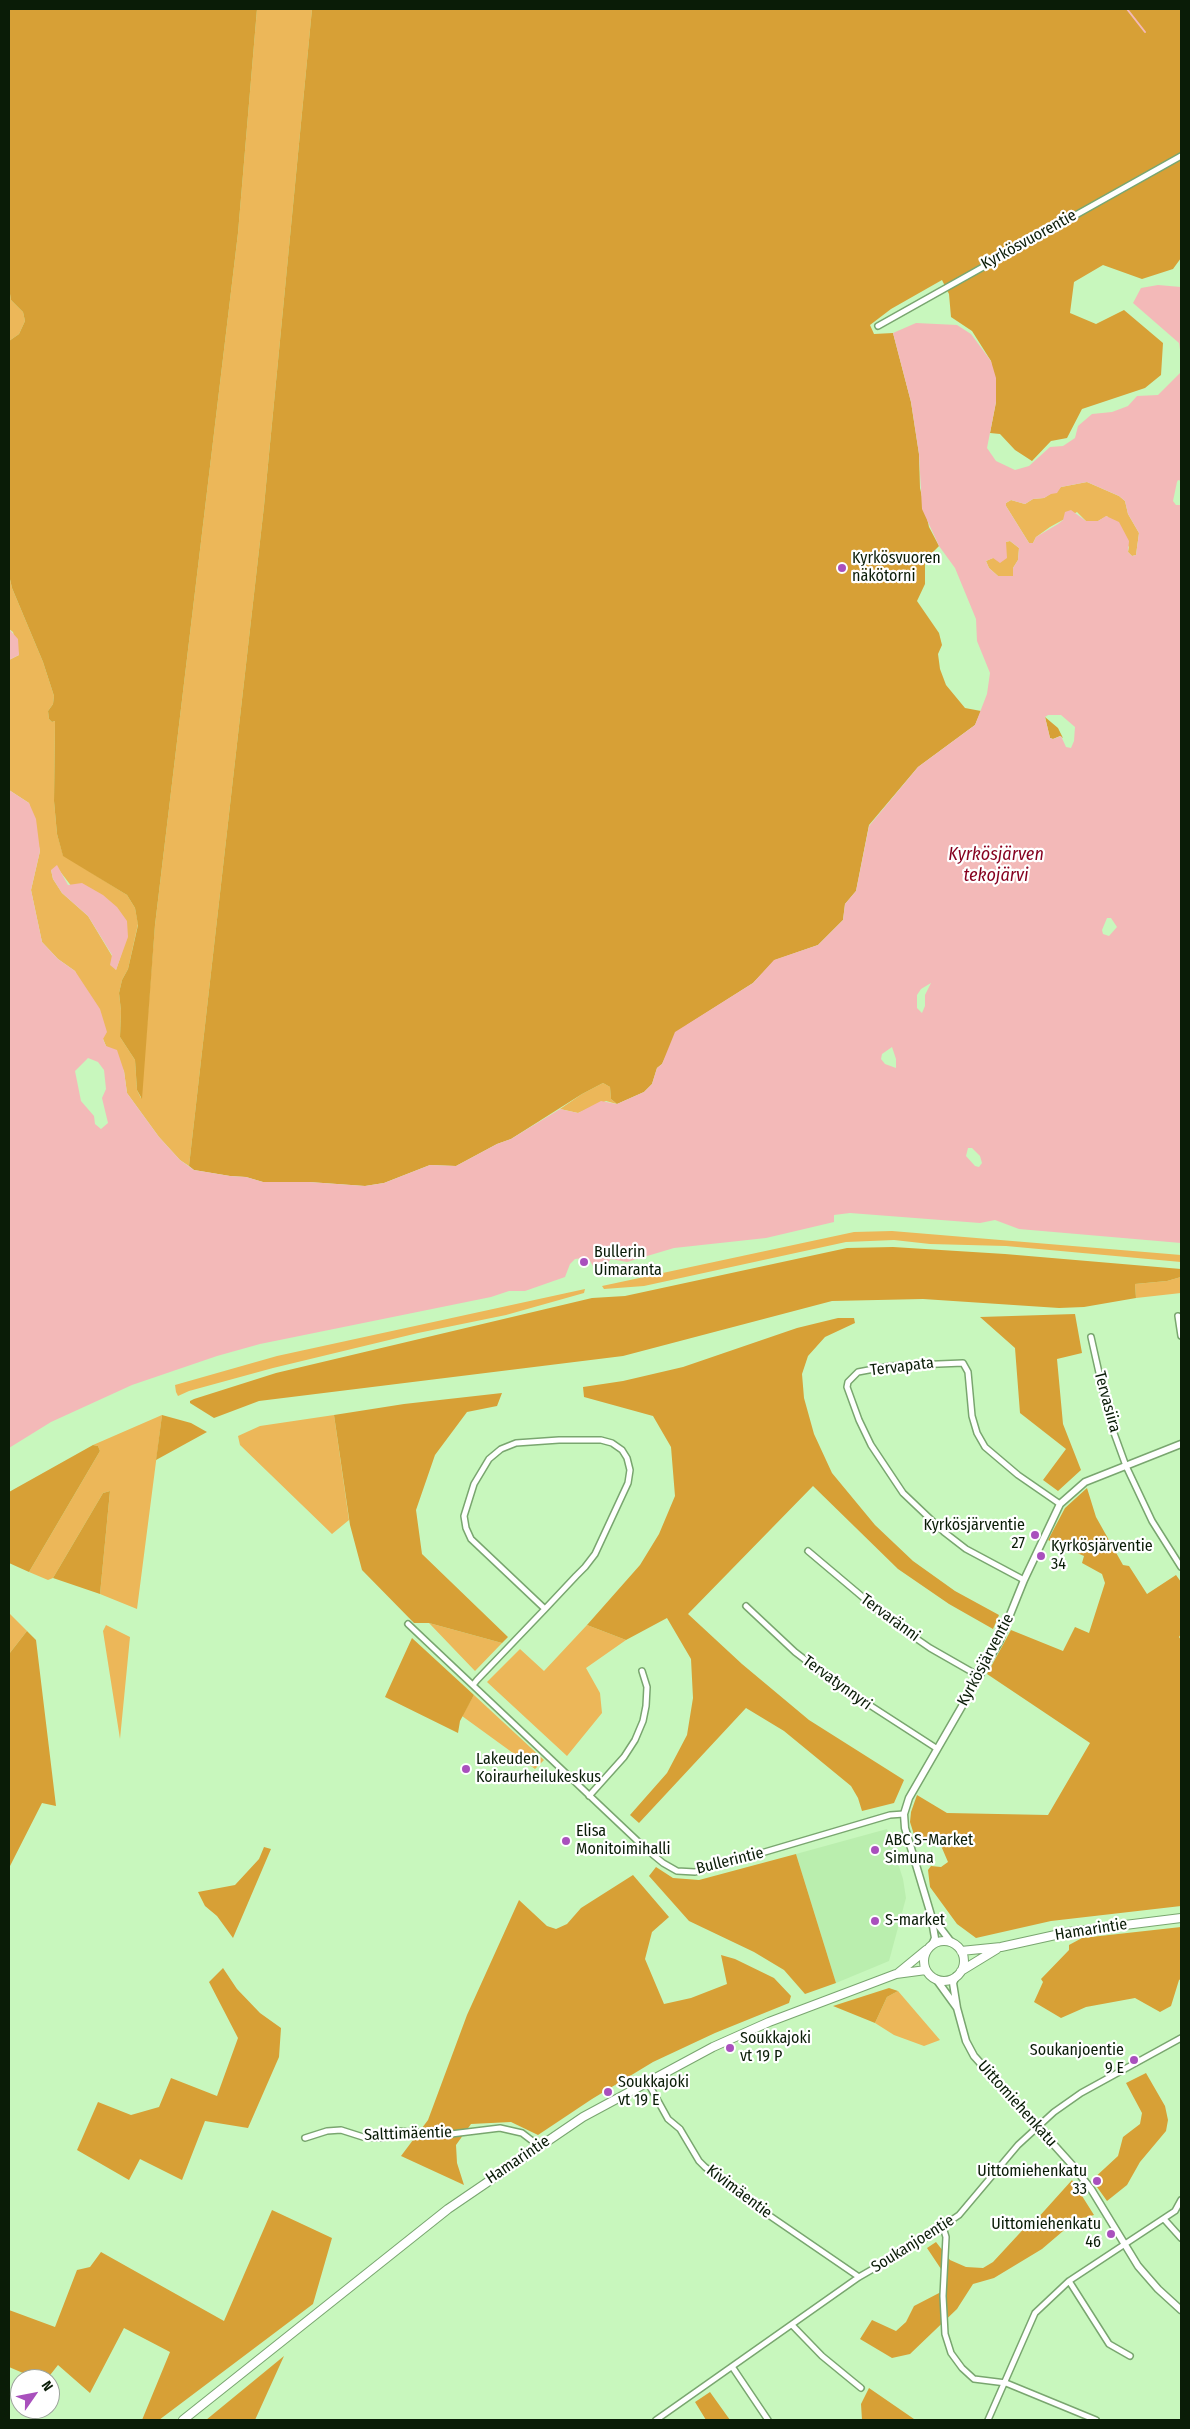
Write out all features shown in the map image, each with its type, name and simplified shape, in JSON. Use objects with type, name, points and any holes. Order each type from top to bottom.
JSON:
[{"type":"main road","name":"Hamarintie","points":[[961,1951],[1001,1946],[1069,1932],[1181,1918]]},
{"type":"main road","points":[[945,1940],[951,1942],[961,1951],[963,1965],[958,1974],[943,1980],[936,1979],[926,1970],[924,1963],[929,1947],[945,1940]]},
{"type":"main road","name":"Hamarintie","points":[[958,1974],[1001,1946]]},
{"type":"main road","name":"Hamarintie","points":[[896,1974],[929,1947]]},
{"type":"main road","name":"Hamarintie","points":[[183,2420],[448,2209],[583,2117],[713,2047],[769,2022],[896,1974],[926,1970]]},
{"type":"street","name":"Kyrkösvuorentie","points":[[878,326],[1181,156]]},
{"type":"street","points":[[1178,1316],[1181,1336]]},
{"type":"street","name":"Tervasiira","points":[[1091,1337],[1110,1422],[1126,1466],[1152,1521],[1181,1567]]},
{"type":"street","name":"Tervapata","points":[[1024,1580],[958,1543],[903,1493],[871,1445],[859,1420],[847,1387],[848,1382],[858,1372],[890,1366],[963,1363],[968,1372],[972,1416],[976,1432],[985,1447],[1018,1475],[1060,1504]]},
{"type":"street","points":[[473,1685],[545,1609],[594,1554],[628,1483],[630,1470],[627,1458],[622,1450],[612,1443],[601,1440],[559,1440],[516,1443],[501,1449],[489,1458],[474,1484],[464,1516],[466,1528],[471,1539],[545,1609]]},
{"type":"street","name":"Kyrkösjärventie","points":[[904,1814],[909,1798],[936,1748],[1004,1631],[1024,1580],[1060,1504],[1085,1482],[1181,1444]]},
{"type":"street","name":"Tervaränni","points":[[808,1550],[891,1621],[930,1648],[979,1676]]},
{"type":"street","name":"Tervatynnyri","points":[[746,1606],[795,1652],[834,1682],[936,1748]]},
{"type":"street","name":"Bullerintie","points":[[408,1624],[588,1796],[656,1858],[677,1871],[695,1872],[890,1815],[904,1814]]},
{"type":"street","points":[[588,1796],[624,1757],[635,1740],[643,1721],[646,1706],[647,1687],[642,1671]]},
{"type":"street","points":[[904,1814],[905,1828],[931,1916],[934,1938],[929,1947]]},
{"type":"street","points":[[931,1916],[951,1942]]},
{"type":"street","name":"Uittomiehenkatu","points":[[958,1974],[953,1983],[957,2008],[966,2041],[974,2056],[1091,2189],[1143,2272],[1181,2310]]},
{"type":"street","name":"Uittomiehenkatu","points":[[936,1979],[957,2008]]},
{"type":"street","name":"Soukanjoentie","points":[[656,2420],[733,2368],[859,2277],[959,2216],[1018,2145],[1037,2127],[1081,2093],[1181,2038]]},
{"type":"street","name":"Kivimäentie","points":[[647,2081],[668,2119],[680,2129],[699,2161],[705,2167],[770,2216],[859,2277]]},
{"type":"street","name":"Salttimäentie","points":[[306,2138],[327,2131],[341,2130],[363,2138],[382,2138],[395,2131],[450,2134],[500,2128],[522,2133],[538,2146]]},
{"type":"street","points":[[988,2420],[1006,2383],[1035,2313],[1069,2281],[1175,2211],[1181,2200]]},
{"type":"street","points":[[1164,2219],[1181,2238]]},
{"type":"street","points":[[943,2227],[946,2237],[943,2296],[944,2334],[951,2352],[962,2368],[974,2379],[1006,2383],[1096,2420]]},
{"type":"street","points":[[1069,2281],[1109,2344],[1130,2356]]},
{"type":"street","points":[[792,2325],[828,2362],[861,2388]]},
{"type":"street","points":[[733,2368],[768,2420]]},
{"type":"shaded area","points":[[9,9],[257,9],[238,233],[155,925],[142,1099],[137,1090],[135,1060],[120,1037],[121,1011],[119,993],[122,980],[128,969],[138,925],[135,908],[127,895],[63,856],[57,834],[54,801],[55,721],[52,722],[49,719],[48,711],[53,704],[54,696],[43,662],[12,588],[9,575],[9,341],[19,334],[25,321],[23,312],[11,300],[9,288]]},
{"type":"shaded area","points":[[257,9],[312,9],[264,506],[189,1166],[180,1160],[159,1137],[127,1093],[124,1071],[106,1046],[75,971],[58,959],[42,942],[31,890],[40,851],[29,803],[9,790],[9,660],[19,655],[13,632],[9,629],[9,575],[12,588],[43,662],[54,696],[53,704],[48,711],[49,719],[52,722],[55,721],[54,801],[57,834],[63,855],[127,895],[135,908],[138,924],[128,969],[122,980],[119,993],[121,1011],[120,1037],[135,1060],[137,1090],[141,1098],[155,925],[238,233]],"holes":[[[51,870],[59,870],[122,952],[116,970],[112,956],[88,916],[62,893],[53,879]]]},
{"type":"shaded area","points":[[312,9],[1181,9],[1181,258],[1173,269],[1142,279],[1103,265],[1074,282],[1070,313],[1096,324],[1124,310],[1163,343],[1161,375],[1145,388],[1082,409],[1067,438],[1051,441],[1032,461],[1015,450],[1000,434],[990,433],[996,402],[991,361],[972,331],[951,317],[949,294],[942,280],[891,309],[870,325],[874,334],[893,333],[911,402],[919,454],[920,488],[929,527],[939,546],[929,556],[925,564],[925,584],[917,601],[939,633],[942,645],[938,654],[940,669],[946,685],[965,708],[981,711],[975,725],[918,767],[869,825],[856,891],[845,904],[843,920],[818,945],[775,960],[753,983],[687,1025],[662,1064],[657,1068],[652,1084],[644,1092],[617,1104],[611,1099],[610,1087],[603,1083],[582,1094],[511,1139],[497,1144],[456,1166],[430,1165],[384,1183],[365,1186],[309,1182],[263,1182],[246,1177],[194,1170],[189,1166],[264,506]]},
{"type":"shaded area","points":[[9,288],[11,300],[23,312],[25,321],[19,334],[9,341]]},
{"type":"shaded area","points":[[1087,482],[1119,496],[1125,501],[1128,514],[1139,533],[1136,555],[1132,556],[1128,552],[1129,547],[1107,516],[1098,521],[1086,521],[1077,512],[1050,527],[1036,537],[1033,543],[1029,543],[1006,506],[1006,503],[1011,500],[1025,504],[1033,499],[1044,498],[1061,487]]},
{"type":"shaded area","points":[[1010,541],[1019,548],[1018,560],[1013,568],[1013,576],[998,576],[989,568],[986,561],[993,558],[1005,542]]},
{"type":"shaded area","points":[[1045,717],[1058,728],[1063,738],[1060,736],[1053,739],[1050,738]]},
{"type":"shaded area","points":[[603,1083],[610,1087],[611,1099],[617,1104],[606,1101],[578,1113],[560,1109],[582,1094]]},
{"type":"shaded area","points":[[892,1231],[1181,1255],[1181,1262],[1006,1246],[930,1244],[894,1240],[846,1242],[644,1286],[604,1289],[602,1286],[854,1232]]},
{"type":"shaded area","points":[[893,1247],[1005,1254],[1181,1269],[1181,1277],[1167,1281],[1135,1284],[1136,1298],[1084,1307],[1059,1308],[923,1299],[832,1301],[623,1356],[259,1401],[214,1418],[190,1403],[194,1399],[276,1373],[592,1298],[625,1296],[847,1248]]},
{"type":"shaded area","points":[[1181,1277],[1181,1293],[1136,1298],[1135,1284],[1167,1281]]},
{"type":"shaded area","points":[[585,1289],[584,1293],[506,1315],[418,1333],[273,1368],[189,1391],[178,1396],[176,1392],[175,1385],[277,1356]]},
{"type":"shaded area","points":[[1075,1314],[1082,1353],[1057,1359],[1063,1424],[1081,1470],[1058,1491],[1043,1480],[1066,1449],[1020,1413],[1015,1348],[980,1317]]},
{"type":"shaded area","points":[[838,1318],[854,1318],[855,1323],[825,1337],[808,1356],[802,1374],[804,1398],[814,1434],[832,1473],[875,1525],[913,1561],[955,1591],[999,1615],[993,1629],[949,1604],[898,1569],[813,1486],[688,1614],[742,1664],[809,1720],[904,1780],[894,1803],[862,1811],[858,1798],[851,1786],[784,1731],[746,1708],[639,1823],[630,1815],[667,1773],[687,1735],[693,1698],[691,1659],[667,1618],[626,1640],[587,1625],[640,1565],[659,1534],[675,1496],[671,1447],[653,1416],[584,1397],[583,1387],[623,1381],[683,1367],[797,1328]]},
{"type":"shaded area","points":[[502,1393],[497,1406],[467,1412],[435,1455],[416,1510],[422,1554],[508,1637],[502,1643],[429,1623],[414,1623],[362,1570],[350,1525],[334,1415],[404,1404]]},
{"type":"shaded area","points":[[162,1415],[137,1609],[100,1594],[110,1491],[103,1493],[53,1578],[48,1580],[29,1572],[100,1451],[98,1446],[93,1445]]},
{"type":"shaded area","points":[[162,1415],[191,1423],[207,1432],[156,1460]]},
{"type":"shaded area","points":[[334,1415],[349,1520],[332,1534],[240,1445],[238,1436],[260,1426]]},
{"type":"shaded area","points":[[93,1445],[98,1446],[100,1451],[29,1572],[9,1563],[9,1492]]},
{"type":"shaded area","points":[[1087,1488],[1096,1517],[1123,1565],[1129,1566],[1147,1594],[1176,1575],[1181,1582],[1181,1634],[1179,1637],[1181,1640],[1181,1906],[1051,1921],[976,1938],[957,1924],[930,1887],[928,1870],[931,1866],[941,1867],[948,1862],[936,1834],[916,1841],[910,1822],[911,1812],[917,1795],[947,1813],[1048,1815],[1090,1743],[987,1674],[1011,1630],[1063,1651],[1075,1627],[1089,1633],[1105,1583],[1102,1574],[1082,1563],[1084,1556],[1048,1540],[1065,1508]]},
{"type":"shaded area","points":[[110,1491],[100,1594],[53,1578],[103,1493]]},
{"type":"shaded area","points":[[9,1613],[27,1631],[9,1654]]},
{"type":"shaded area","points":[[429,1623],[502,1643],[475,1671]]},
{"type":"shaded area","points":[[106,1625],[130,1637],[120,1739],[103,1631]]},
{"type":"shaded area","points":[[587,1625],[626,1640],[586,1668],[600,1693],[602,1713],[567,1756],[487,1682],[520,1649],[544,1671]]},
{"type":"shaded area","points":[[27,1631],[36,1640],[56,1806],[42,1803],[9,1868],[9,1654]]},
{"type":"shaded area","points":[[412,1638],[474,1695],[460,1721],[458,1733],[385,1697]]},
{"type":"shaded area","points":[[474,1695],[544,1760],[535,1769],[462,1716]]},
{"type":"shaded area","points":[[887,1829],[903,1879],[906,1898],[889,1961],[836,1983],[796,1854]]},
{"type":"shaded area","points":[[264,1847],[271,1849],[233,1938],[217,1916],[205,1906],[198,1892],[235,1885],[259,1859]]},
{"type":"shaded area","points":[[796,1854],[836,1983],[805,1994],[784,1970],[754,1952],[689,1921],[649,1876],[656,1867],[673,1878],[699,1880]]},
{"type":"shaded area","points":[[633,1875],[669,1917],[652,1932],[645,1959],[664,2004],[691,1998],[727,1984],[721,1955],[735,1959],[774,1978],[791,1996],[789,2003],[715,2033],[653,2062],[538,2135],[511,2122],[471,2124],[456,2145],[457,2163],[464,2185],[401,2156],[428,2120],[467,2015],[519,1900],[547,1926],[556,1929],[567,1924],[581,1908]]},
{"type":"shaded area","points":[[1181,1927],[1181,1979],[1179,1980],[1171,2006],[1160,2012],[1135,1998],[1086,2007],[1061,2018],[1034,2002],[1043,1982],[1041,1979],[1069,1950],[1069,1945],[1082,1938]]},
{"type":"shaded area","points":[[223,1968],[237,1989],[260,2013],[281,2028],[279,2057],[248,2128],[205,2121],[182,2180],[140,2159],[129,2180],[77,2150],[98,2102],[131,2115],[159,2107],[171,2078],[217,2096],[238,2038],[209,1982]]},
{"type":"shaded area","points":[[889,1988],[898,1991],[887,1997],[875,2023],[833,2006]]},
{"type":"shaded area","points":[[898,1991],[940,2040],[924,2046],[894,2035],[875,2023],[887,1997]]},
{"type":"shaded area","points":[[1146,2073],[1165,2106],[1168,2120],[1166,2131],[1140,2162],[1127,2185],[1107,2201],[1092,2180],[1118,2156],[1123,2137],[1140,2124],[1142,2113],[1126,2083]]},
{"type":"shaded area","points":[[1072,2180],[1094,2215],[1076,2220],[1042,2249],[994,2278],[973,2284],[957,2309],[910,2354],[892,2358],[860,2339],[872,2320],[896,2331],[906,2322],[914,2306],[941,2292],[945,2275],[927,2248],[936,2242],[950,2260],[966,2267],[983,2268],[993,2262],[1030,2222],[1036,2220]]},
{"type":"shaded area","points":[[272,2210],[332,2238],[313,2304],[159,2420],[142,2420],[170,2352],[124,2328],[90,2393],[58,2365],[55,2369],[14,2369],[9,2367],[9,2310],[55,2327],[77,2270],[90,2267],[101,2252],[224,2321]]},
{"type":"shaded area","points":[[284,2356],[255,2420],[206,2420]]},
{"type":"shaded area","points":[[869,2388],[914,2419],[862,2420],[861,2404]]},
{"type":"shaded area","points":[[710,2392],[730,2420],[706,2420],[695,2402]]},
{"type":"water","points":[[1158,285],[1181,287],[1181,356],[1179,343],[1133,303],[1141,288]]},
{"type":"water","name":"Kyrkösjärven tekojärvi","points":[[916,323],[957,325],[971,334],[991,361],[996,378],[996,402],[987,448],[996,461],[1015,470],[1029,466],[1050,447],[1063,446],[1075,438],[1078,426],[1092,414],[1112,412],[1128,406],[1137,396],[1158,395],[1181,372],[1181,481],[1178,480],[1177,482],[1173,501],[1176,505],[1181,505],[1181,1243],[1019,1229],[995,1220],[980,1223],[850,1213],[834,1215],[834,1222],[766,1238],[674,1248],[627,1262],[611,1259],[602,1270],[595,1270],[589,1259],[575,1259],[570,1264],[565,1277],[525,1291],[509,1291],[491,1297],[260,1344],[217,1356],[132,1385],[51,1422],[9,1448],[9,790],[29,803],[36,819],[40,851],[31,890],[42,942],[58,959],[75,971],[100,1009],[107,1032],[103,1039],[106,1046],[117,1050],[124,1071],[127,1093],[159,1137],[180,1160],[194,1170],[246,1177],[263,1182],[309,1182],[365,1186],[384,1183],[430,1165],[456,1166],[497,1144],[511,1139],[560,1109],[578,1113],[601,1101],[617,1104],[644,1092],[652,1084],[657,1068],[662,1064],[675,1032],[753,983],[774,960],[818,945],[843,920],[845,904],[856,891],[869,826],[918,767],[975,725],[987,694],[990,673],[977,641],[976,619],[955,568],[939,546],[922,509],[919,454],[911,402],[893,333]],"holes":[[[1087,482],[1119,496],[1125,501],[1128,514],[1139,533],[1136,555],[1132,556],[1128,552],[1129,541],[1119,522],[1106,516],[1098,521],[1086,521],[1071,510],[1065,512],[1063,520],[1058,524],[1036,537],[1033,543],[1029,543],[1006,503],[1011,500],[1025,504],[1033,499],[1044,498],[1057,493],[1061,487]],[[1010,541],[1019,548],[1018,560],[1013,568],[1013,576],[998,576],[989,568],[986,561],[993,558],[1000,563],[1007,558],[1006,542]],[[1048,715],[1061,715],[1075,727],[1074,741],[1071,748],[1066,747],[1061,736],[1053,739],[1050,738],[1045,717]],[[1107,918],[1111,918],[1117,927],[1109,936],[1103,934],[1102,930]],[[931,983],[925,995],[925,1006],[922,1013],[917,1008],[917,995],[921,989]],[[892,1047],[896,1059],[896,1068],[885,1064],[881,1059],[882,1054]],[[88,1058],[98,1062],[104,1070],[106,1089],[102,1098],[108,1123],[101,1129],[95,1124],[94,1116],[81,1101],[75,1071]],[[968,1148],[972,1148],[980,1156],[982,1163],[979,1167],[975,1166],[966,1156]]]},
{"type":"water","points":[[9,629],[18,639],[19,655],[9,660]]},
{"type":"water","points":[[57,865],[68,885],[82,883],[103,895],[117,907],[127,921],[128,937],[116,970],[110,965],[112,955],[88,916],[62,893],[53,879],[51,870]]},
{"type":"waterway","points":[[1127,9],[1145,32]]},
{"type":"place","name":"Kyrkösvuoren näkötorni","points":[[842,568]]},
{"type":"place","name":"Bullerin Uimaranta","points":[[584,1262]]},
{"type":"place","name":"Kyrkösjärventie 27","points":[[1035,1535]]},
{"type":"place","name":"Kyrkösjärventie 34","points":[[1041,1556]]},
{"type":"place","name":"Lakeuden Koiraurheilukeskus","points":[[466,1769]]},
{"type":"place","name":"Elisa Monitoimihalli","points":[[566,1841]]},
{"type":"place","name":"ABC S-Market Simuna","points":[[875,1850]]},
{"type":"place","name":"S-market","points":[[875,1921]]},
{"type":"place","name":"Soukkajoki vt 19 P","points":[[730,2048]]},
{"type":"place","name":"Soukanjoentie 9 E","points":[[1134,2060]]},
{"type":"place","name":"Soukkajoki vt 19 E","points":[[608,2092]]},
{"type":"place","name":"Uittomiehenkatu 33","points":[[1097,2181]]},
{"type":"place","name":"Uittomiehenkatu 46","points":[[1111,2234]]}]
